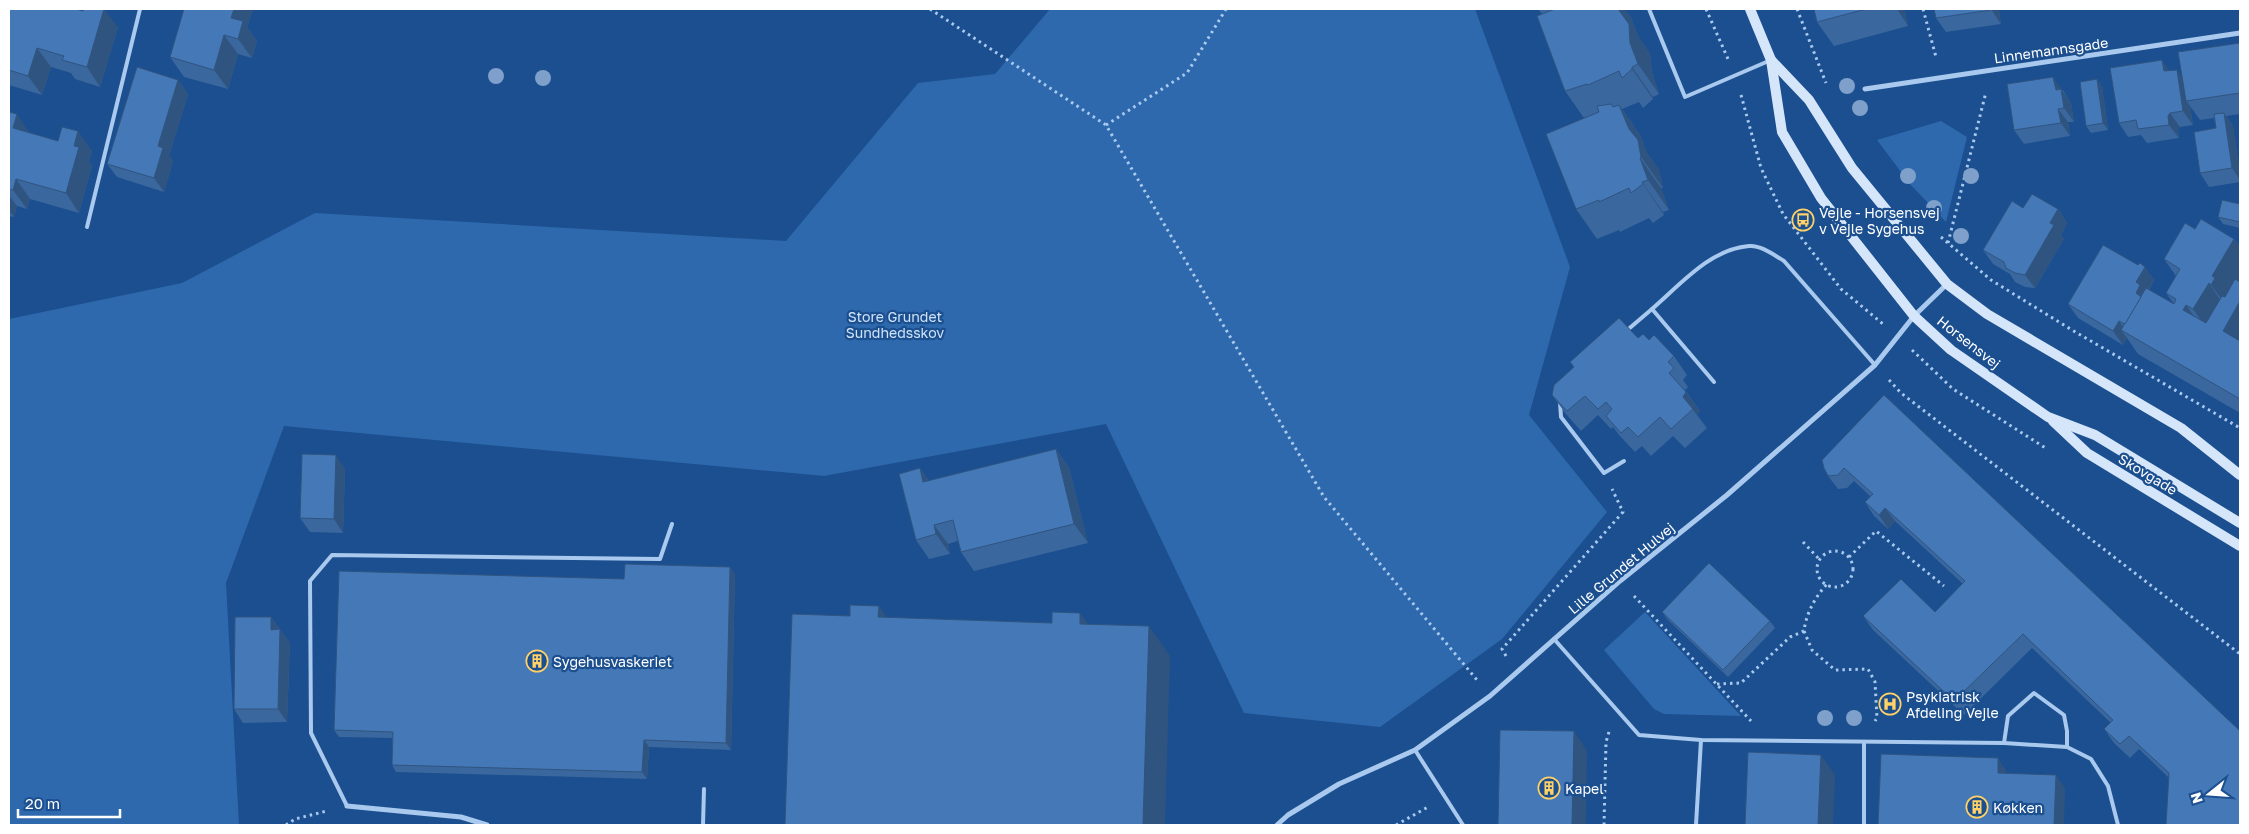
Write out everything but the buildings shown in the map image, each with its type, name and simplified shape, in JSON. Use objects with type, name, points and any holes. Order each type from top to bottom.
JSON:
[{"type":"main road","name":"Horsensvej","points":[[1750,9],[1771,60],[1782,132],[1821,198],[1914,316],[1951,350],[2048,417],[2095,435],[2240,523]]},
{"type":"main road","name":"Horsensvej","points":[[1771,60],[1809,100],[1852,168],[1947,284],[1986,314],[2180,428],[2240,475]]},
{"type":"main road","name":"Skovgade","points":[[2048,417],[2088,453],[2240,546]]},
{"type":"street","name":"Linnemannsgade","points":[[1865,89],[2240,33]]},
{"type":"street","name":"Lille Grundet Hulvej","points":[[1277,825],[1288,815],[1340,784],[1415,750],[1490,696],[1620,581],[1727,495],[1875,365],[1914,316],[1947,284]]},
{"type":"street","points":[[347,806],[461,817],[486,825]]},
{"type":"lane","points":[[87,227],[140,9]]},
{"type":"lane","points":[[1649,9],[1684,97],[1771,60]]},
{"type":"lane","points":[[1620,335],[1713,257],[1750,246],[1768,251],[1784,261],[1875,365]]},
{"type":"lane","points":[[1652,309],[1714,382]]},
{"type":"lane","points":[[1560,396],[1560,417],[1604,473],[1624,461]]},
{"type":"lane","points":[[347,806],[310,733],[310,581],[332,554],[660,559],[672,524]]},
{"type":"lane","points":[[1554,640],[1639,735],[1701,740],[2004,743],[2067,746],[2092,759],[2108,786],[2118,825]]},
{"type":"lane","points":[[2004,743],[2008,716],[2034,693],[2064,715],[2067,746]]},
{"type":"lane","points":[[1696,825],[1701,740]]},
{"type":"lane","points":[[1864,742],[1864,825]]},
{"type":"lane","points":[[1415,750],[1463,825]]},
{"type":"lane","points":[[703,825],[704,789]]},
{"type":"path","points":[[930,9],[1106,125],[1324,497],[1490,696]]},
{"type":"path","points":[[1106,125],[1187,72],[1226,9]]},
{"type":"path","points":[[1798,9],[1828,88]]},
{"type":"path","points":[[1923,9],[1941,77]]},
{"type":"path","points":[[1948,243],[1992,70]]},
{"type":"path","points":[[1936,232],[1991,280],[2072,330],[2240,428]]},
{"type":"path","points":[[1875,365],[1901,393],[2240,654]]},
{"type":"path","points":[[1517,672],[1502,649],[1622,512],[1604,473]]},
{"type":"path","points":[[1848,557],[1876,531],[1944,586]]},
{"type":"path","points":[[1803,542],[1820,560]]},
{"type":"path","points":[[1833,551],[1848,557],[1853,569],[1849,580],[1839,586],[1822,581],[1818,571],[1820,560],[1827,553],[1833,551]]},
{"type":"path","points":[[1620,581],[1770,741]]},
{"type":"path","points":[[1827,584],[1819,593],[1805,620],[1804,631],[1812,650],[1835,670],[1868,669],[1875,682],[1877,718],[1864,742]]},
{"type":"path","points":[[1716,684],[1740,683],[1790,637],[1804,631]]},
{"type":"path","points":[[1604,825],[1606,742],[1616,710]]},
{"type":"path","points":[[1396,825],[1446,798]]},
{"type":"path","points":[[286,825],[295,819],[347,806]]},
{"type":"green space","name":"Store Grundet Sundhedsskov","points":[[1050,9],[1475,9],[1570,267],[1529,415],[1607,512],[1502,639],[1380,727],[1244,713],[1106,424],[824,476],[284,426],[226,583],[239,825],[9,825],[9,319],[182,283],[315,213],[786,241],[918,83],[995,74]]},
{"type":"green space","points":[[1941,121],[1967,137],[1946,222],[1910,184],[1877,140]]},
{"type":"green space","points":[[1645,612],[1741,716],[1664,714],[1654,709],[1604,650]]},
{"type":"place","name":"Vejle - Horsensvej v Vejle Sygehus","points":[[1803,220]]},
{"type":"place","name":"Sygehusvaskeriet","points":[[537,661]]},
{"type":"place","name":"Psykiatrisk Afdeling Vejle","points":[[1890,704]]},
{"type":"place","name":"Kapel","points":[[1549,788]]},
{"type":"place","name":"Køkken","points":[[1977,807]]}]
